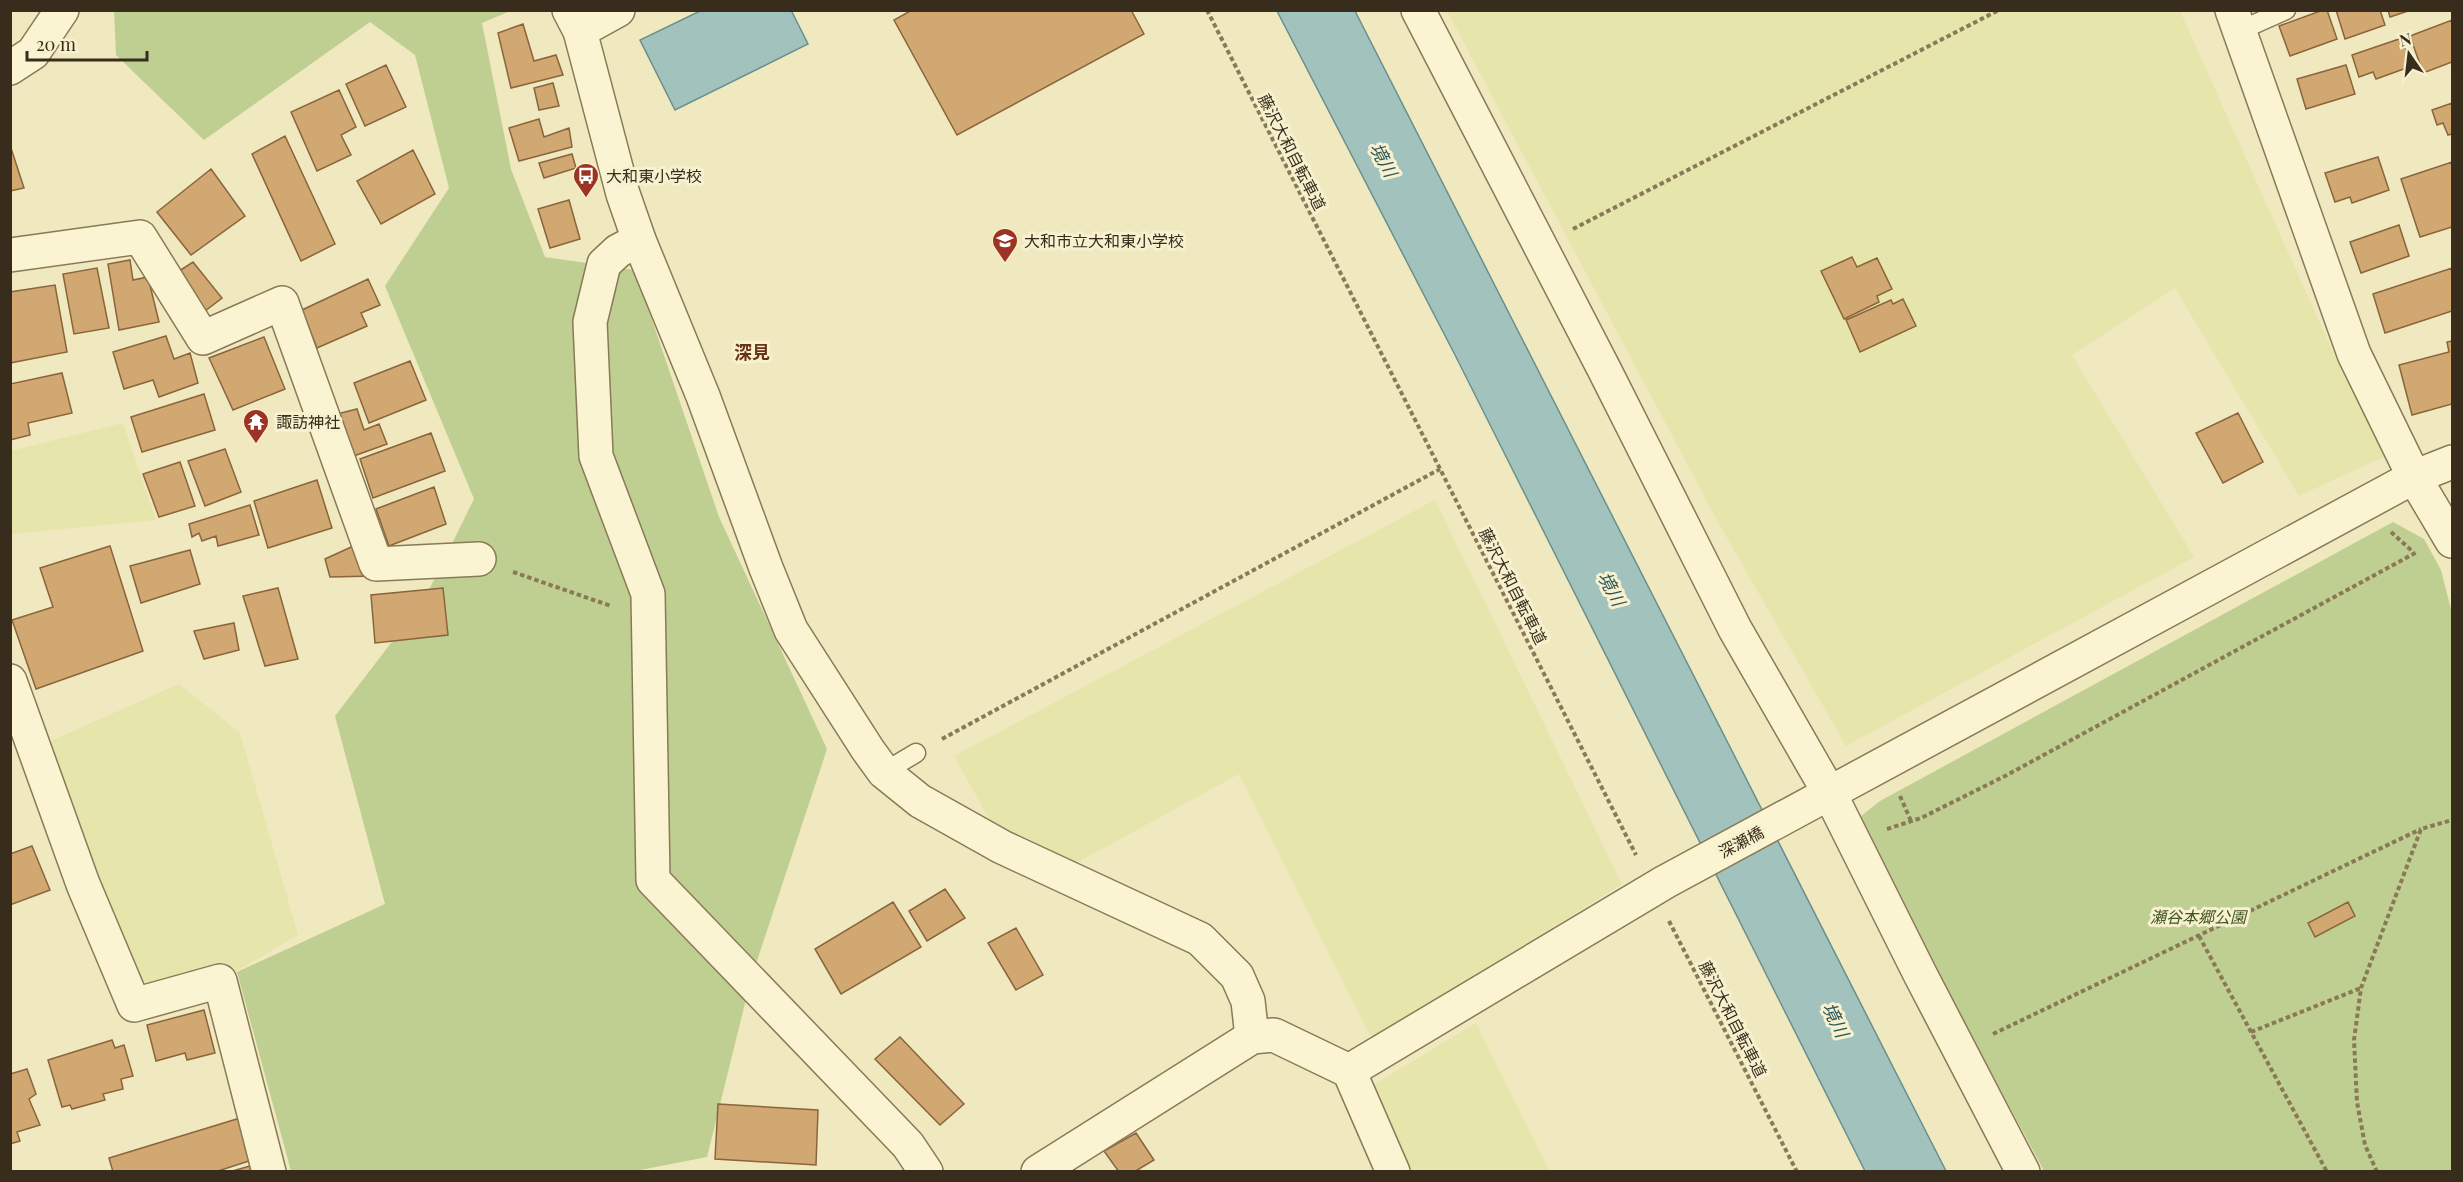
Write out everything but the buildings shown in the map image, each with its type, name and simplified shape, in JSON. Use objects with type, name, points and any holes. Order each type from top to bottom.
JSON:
[{"type":"street","points":[[10,68],[33,53],[62,10]]},
{"type":"street","points":[[618,10],[575,21],[623,194],[639,240],[703,396],[791,630],[884,772],[920,801],[1002,847],[1200,939],[1237,976],[1248,1001],[1252,1037]]},
{"type":"street","points":[[1418,10],[1735,629],[1823,798],[1852,840],[2023,1172]]},
{"type":"street","points":[[2235,21],[2354,354],[2414,477],[2451,538]]},
{"type":"street","points":[[10,255],[140,237],[203,338],[282,303],[376,564],[478,560]]},
{"type":"street","points":[[639,240],[618,251],[604,264],[590,322],[596,456],[648,594],[653,880],[908,1144],[926,1172]]},
{"type":"street","name":"深瀬橋","points":[[1349,1071],[1659,885],[2414,477],[2452,462]]},
{"type":"street","points":[[13,697],[83,884],[134,1005],[220,981],[269,1172]]},
{"type":"street","points":[[1038,1172],[1252,1037],[1274,1035],[1349,1071],[1393,1172]]},
{"type":"lane","points":[[2235,21],[2286,10]]},
{"type":"lane","points":[[884,772],[916,753]]},
{"type":"path","name":"藤沢大和自転車道","points":[[1207,10],[1440,469],[1659,885],[1797,1172]]},
{"type":"path","points":[[1540,246],[1999,10]]},
{"type":"path","points":[[916,753],[1440,469]]},
{"type":"path","points":[[1852,840],[1921,818],[2007,776],[2451,538]]},
{"type":"path","points":[[478,560],[649,619]]},
{"type":"path","points":[[2030,1018],[2421,829],[2452,820]]},
{"type":"path","points":[[2377,1172],[2365,1145],[2358,1102],[2354,1040],[2361,988],[2421,829]]},
{"type":"path","points":[[2199,936],[2327,1172]]},
{"type":"path","points":[[2251,1032],[2361,988]]},
{"type":"green space","points":[[114,11],[510,11],[482,23],[511,169],[545,257],[635,270],[719,517],[827,749],[751,979],[707,1157],[630,1172],[291,1171],[237,972],[385,904],[335,716],[424,600],[474,499],[385,286],[449,188],[415,55],[370,22],[204,140],[116,55]]},
{"type":"green space","points":[[1447,11],[2180,11],[2339,366],[2385,456],[2299,496],[2175,288],[2072,355],[2194,557],[1846,746],[1718,522]]},
{"type":"green space","points":[[123,423],[156,520],[11,534],[11,451]]},
{"type":"green space","points":[[1435,500],[1622,884],[1372,1039],[1239,774],[1069,867],[996,831],[954,756]]},
{"type":"green space","name":"瀬谷本郷公園","points":[[2393,522],[2424,539],[2441,570],[2452,613],[2452,1171],[2044,1171],[1856,820],[1880,801]]},
{"type":"green space","points":[[179,684],[240,733],[298,935],[220,981],[134,1005],[44,744]]},
{"type":"green space","points":[[1476,1023],[1550,1171],[1408,1171],[1370,1087]]},
{"type":"water","points":[[791,10],[808,44],[675,110],[640,40],[700,11]]},
{"type":"water","name":"境川","points":[[1277,11],[1355,11],[1946,1171],[1865,1171],[1454,353]]},
{"type":"place","name":"大和東小学校","points":[[586,199]]},
{"type":"place","name":"大和市立大和東小学校","points":[[1005,264]]},
{"type":"place","name":"諏訪神社","points":[[256,445]]},
{"type":"district","name":"深見","points":[[752,353]]}]
